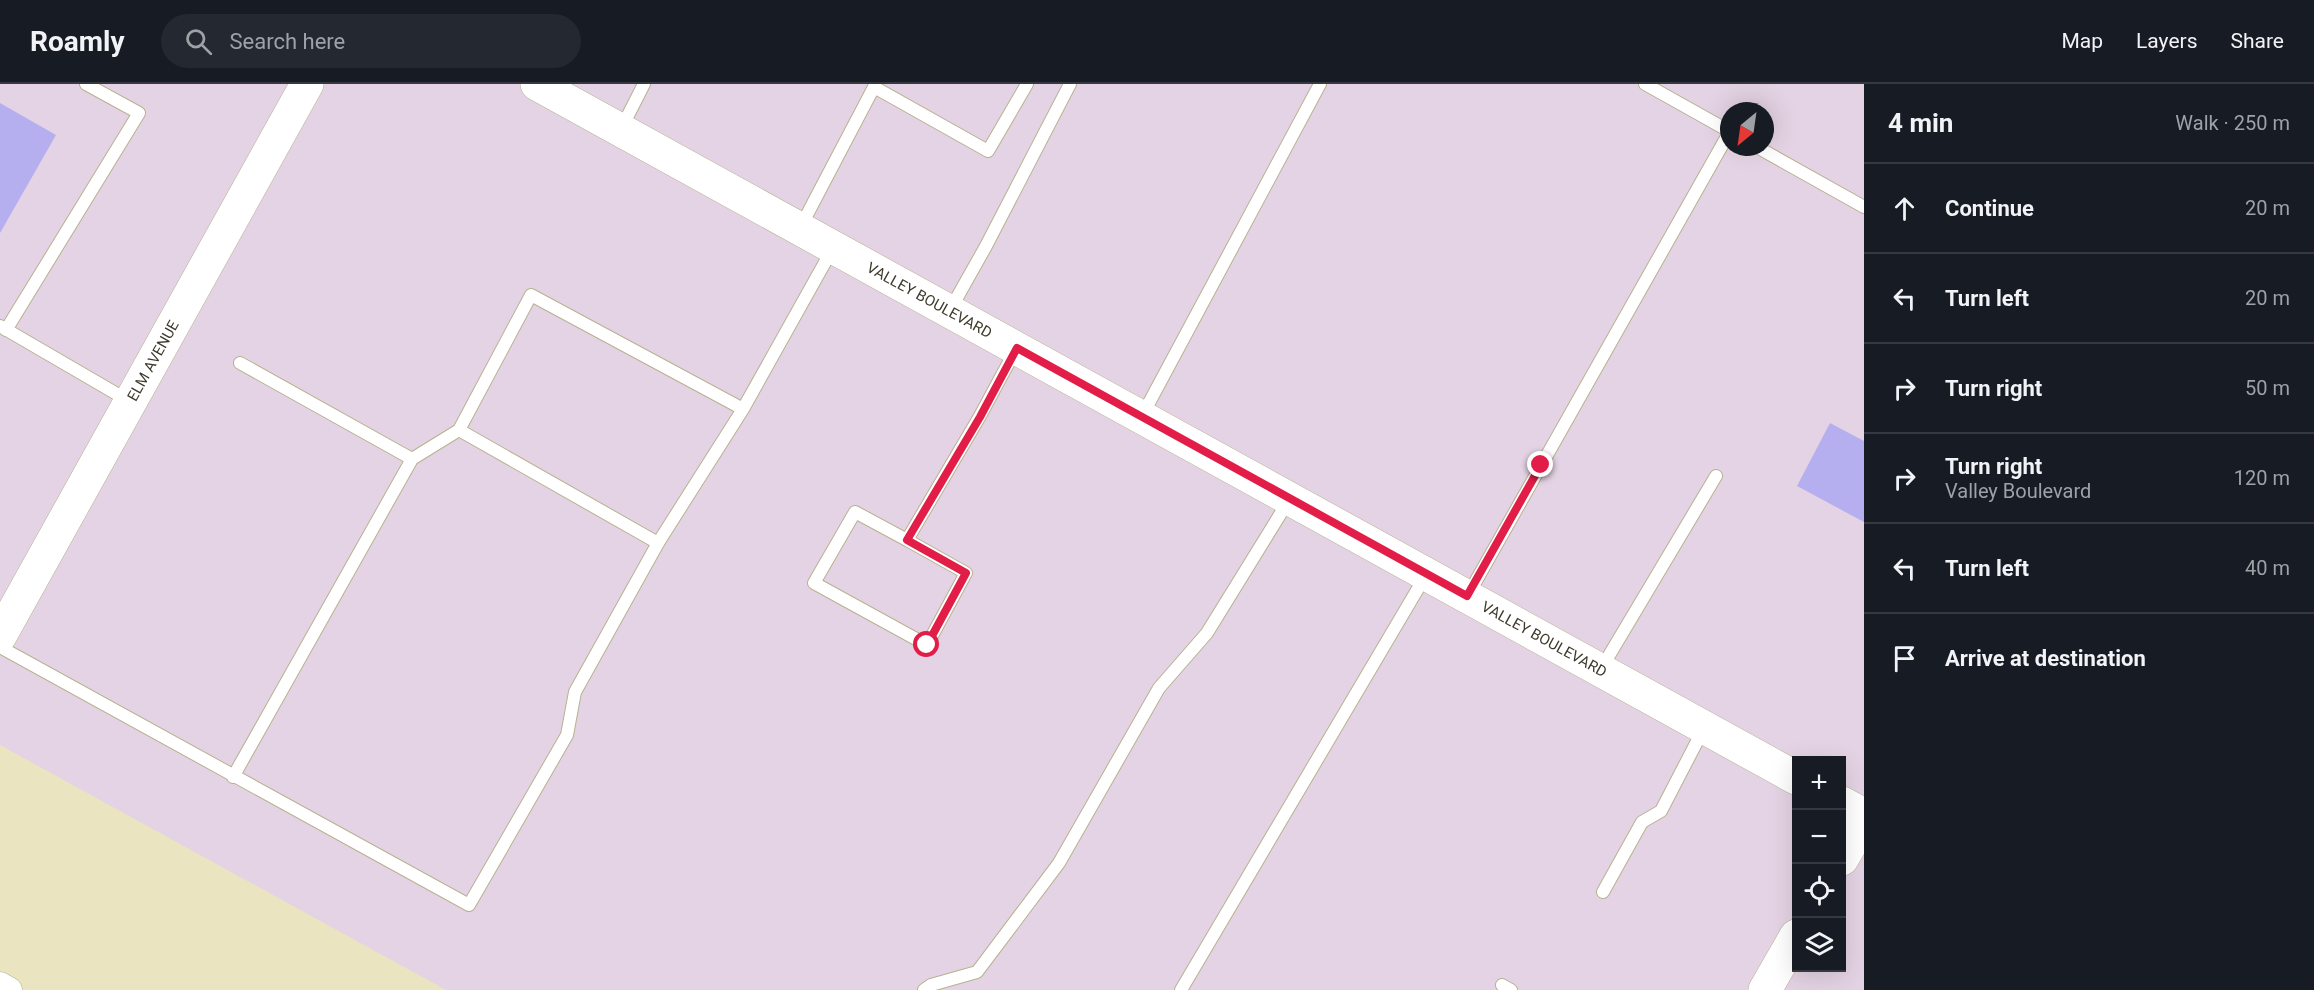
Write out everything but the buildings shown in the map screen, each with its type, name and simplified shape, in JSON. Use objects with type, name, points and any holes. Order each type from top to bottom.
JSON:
[{"type":"main road","name":"ELM AVENUE","points":[[0,636],[307,84]]},
{"type":"main road","name":"VALLEY BOULEVARD","points":[[537,84],[1792,775]]},
{"type":"main road","points":[[1846,805],[1864,815]]},
{"type":"main road","points":[[1846,852],[1864,821]]},
{"type":"main road","points":[[1765,990],[1792,944]]},
{"type":"street","points":[[0,985],[9,990]]},
{"type":"lane","points":[[86,84],[139,113],[3,328],[129,401]]},
{"type":"lane","points":[[620,130],[644,84]]},
{"type":"lane","points":[[800,229],[874,87],[988,151],[1027,84]]},
{"type":"lane","points":[[949,311],[986,246],[1070,84]]},
{"type":"lane","points":[[1142,417],[1320,84]]},
{"type":"lane","points":[[1645,84],[1720,127]]},
{"type":"lane","points":[[1467,596],[1720,148]]},
{"type":"lane","points":[[1773,156],[1864,207]]},
{"type":"lane","points":[[0,647],[469,905],[567,735],[576,692],[658,543],[743,409],[833,247]]},
{"type":"lane","points":[[233,777],[412,459],[459,430],[531,295],[743,409]]},
{"type":"lane","points":[[907,540],[980,417],[1017,348]]},
{"type":"lane","points":[[240,363],[412,459]]},
{"type":"lane","points":[[459,430],[658,543]]},
{"type":"lane","points":[[1601,670],[1716,476]]},
{"type":"lane","points":[[924,990],[931,985],[977,972],[1059,863],[1159,688],[1207,633],[1290,499]]},
{"type":"lane","points":[[855,512],[907,540],[966,573],[927,645],[813,583],[855,512]]},
{"type":"lane","points":[[1181,990],[1427,574]]},
{"type":"lane","points":[[1603,892],[1642,822],[1661,811],[1704,727]]},
{"type":"shaded area","points":[[0,84],[1864,84],[1864,990],[446,990],[0,745]]},
{"type":"route","points":[[927,645],[966,573],[907,540],[980,417],[1017,348],[1467,596],[1541,465]]}]
